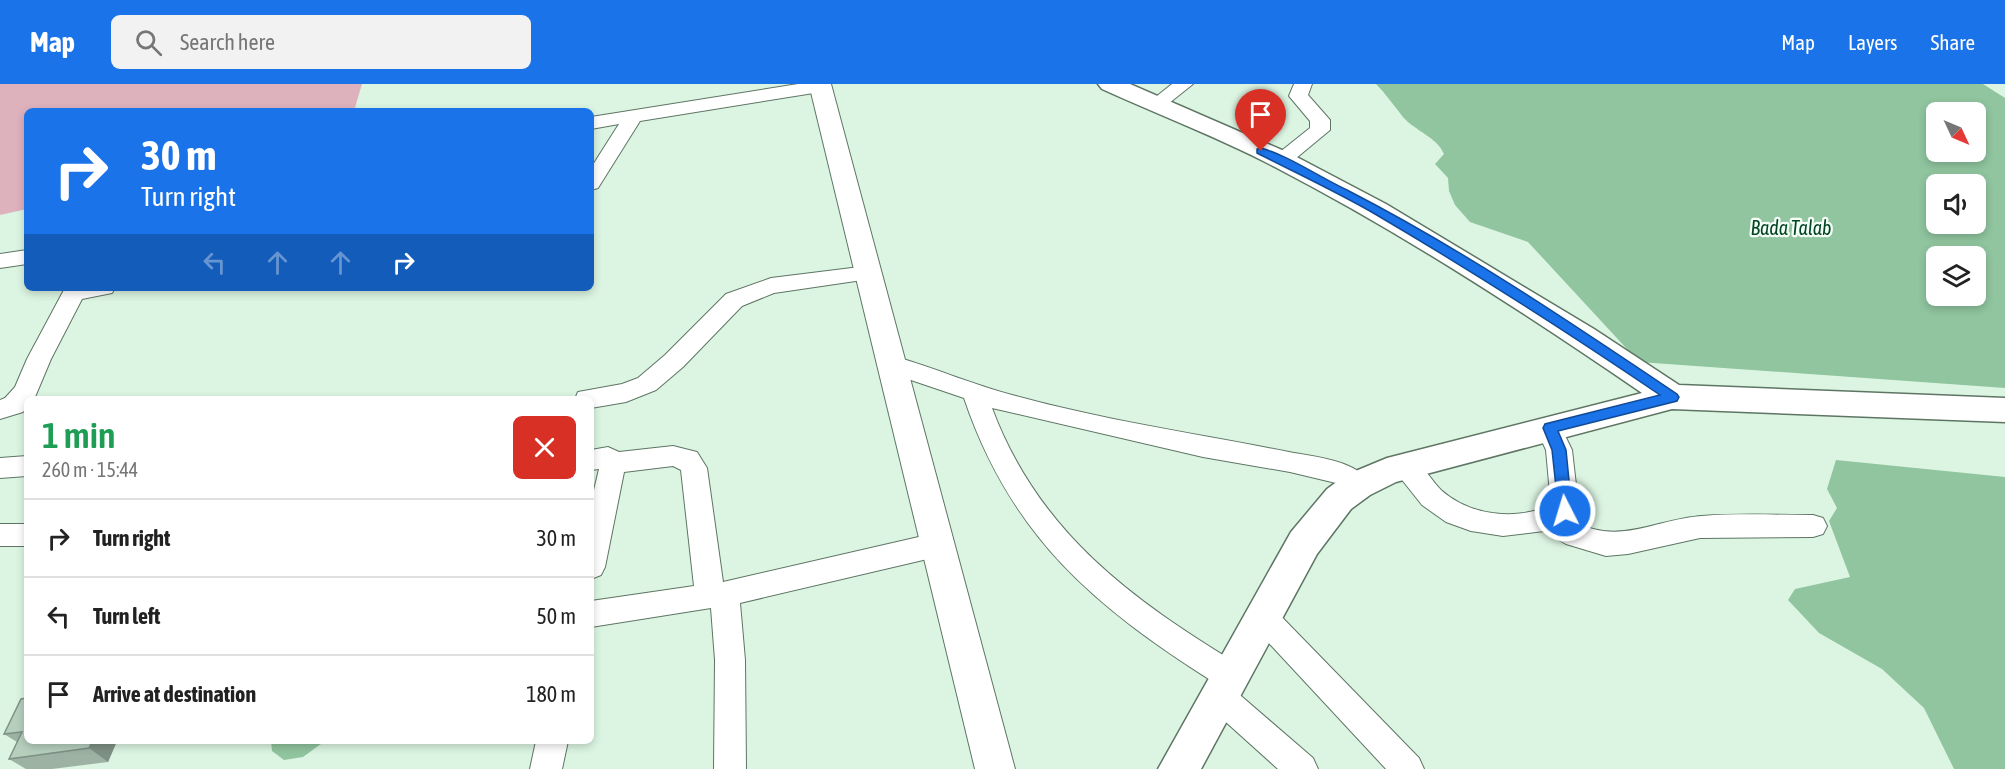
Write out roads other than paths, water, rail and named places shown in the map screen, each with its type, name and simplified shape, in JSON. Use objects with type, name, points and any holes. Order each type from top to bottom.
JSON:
[{"type":"main road","points":[[1110,84],[1282,160],[1376,210],[1583,336],[1672,397]]},
{"type":"main road","points":[[1179,769],[1304,543],[1339,499],[1358,485],[1404,466],[1672,397],[2005,410]]},
{"type":"street","points":[[1156,104],[1185,84]]},
{"type":"street","points":[[1282,160],[1320,130],[1320,120],[1299,96],[1303,84]]},
{"type":"street","points":[[594,123],[820,85],[995,769]]},
{"type":"street","points":[[594,179],[633,117]]},
{"type":"street","points":[[0,261],[24,257]]},
{"type":"street","points":[[594,398],[626,393],[647,384],[674,361],[734,300],[771,286],[868,273]]},
{"type":"street","points":[[0,410],[14,405],[26,391],[39,359],[74,291]]},
{"type":"street","points":[[892,369],[903,368],[975,394],[1203,447],[1344,475],[1358,485]]},
{"type":"street","points":[[975,394],[988,432],[1003,464],[1040,522],[1097,579],[1225,686],[1302,769]]},
{"type":"street","points":[[1404,466],[1429,495],[1443,506],[1470,520],[1513,525],[1549,520],[1565,511],[1559,450],[1550,428]]},
{"type":"street","points":[[594,538],[602,461],[674,456],[688,459],[694,468],[730,660],[730,769]]},
{"type":"street","points":[[0,468],[24,466]]},
{"type":"street","points":[[1549,520],[1576,536],[1606,544],[1628,543],[1700,527],[1813,525]]},
{"type":"street","points":[[0,535],[24,535]]},
{"type":"street","points":[[594,614],[718,595],[936,545]]},
{"type":"street","points":[[1263,617],[1408,769]]},
{"type":"street","points":[[546,769],[551,744]]},
{"type":"water","name":"Bada Talab","points":[[1376,84],[1983,84],[2005,98],[2005,388],[1639,362],[1528,242],[1470,222],[1455,205],[1449,191],[1448,178],[1435,164],[1444,154],[1441,148],[1403,117]]},
{"type":"water","points":[[1836,460],[2005,477],[2005,769],[1954,769],[1924,708],[1882,669],[1819,633],[1788,600],[1795,589],[1850,577],[1829,521],[1837,508],[1827,489]]},
{"type":"water","points":[[271,744],[321,744],[303,757],[284,760],[272,751]]}]
